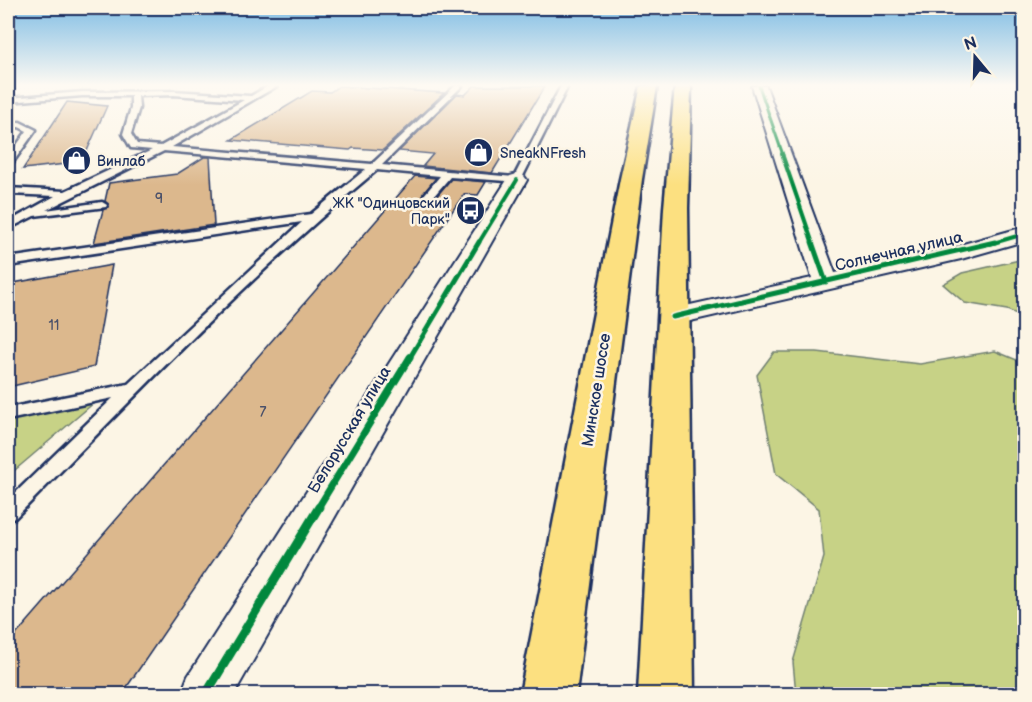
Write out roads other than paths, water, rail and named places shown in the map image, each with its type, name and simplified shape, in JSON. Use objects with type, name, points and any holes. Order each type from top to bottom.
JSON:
[{"type":"highway","name":"Минское шоссе","points":[[548,694],[643,119]]},
{"type":"highway","points":[[666,694],[673,317],[681,119]]},
{"type":"street","points":[[770,119],[826,282]]},
{"type":"street","name":"Белорусская улица","points":[[206,694],[517,180]]},
{"type":"street","name":"Солнечная улица","points":[[673,317],[961,252],[1024,234]]},
{"type":"lane","points":[[132,119],[127,134],[134,146],[517,180]]},
{"type":"lane","points":[[8,226],[67,194],[160,150],[216,119]]},
{"type":"lane","points":[[8,512],[133,388],[314,217],[374,168],[425,119]]},
{"type":"lane","name":"Белорусская улица","points":[[517,180],[548,119]]},
{"type":"lane","points":[[8,126],[20,124],[32,130],[8,163]]},
{"type":"lane","points":[[429,195],[448,173]]},
{"type":"lane","points":[[8,191],[67,194]]},
{"type":"lane","points":[[29,215],[102,205]]},
{"type":"lane","points":[[8,262],[314,217]]},
{"type":"lane","points":[[8,414],[133,388]]},
{"type":"place","name":"SneakNFresh","points":[[479,153]]},
{"type":"place","name":"Винлаб","points":[[76,161]]},
{"type":"place","name":"ЖК \"Одинцовский Парк\"","points":[[471,211]]}]
